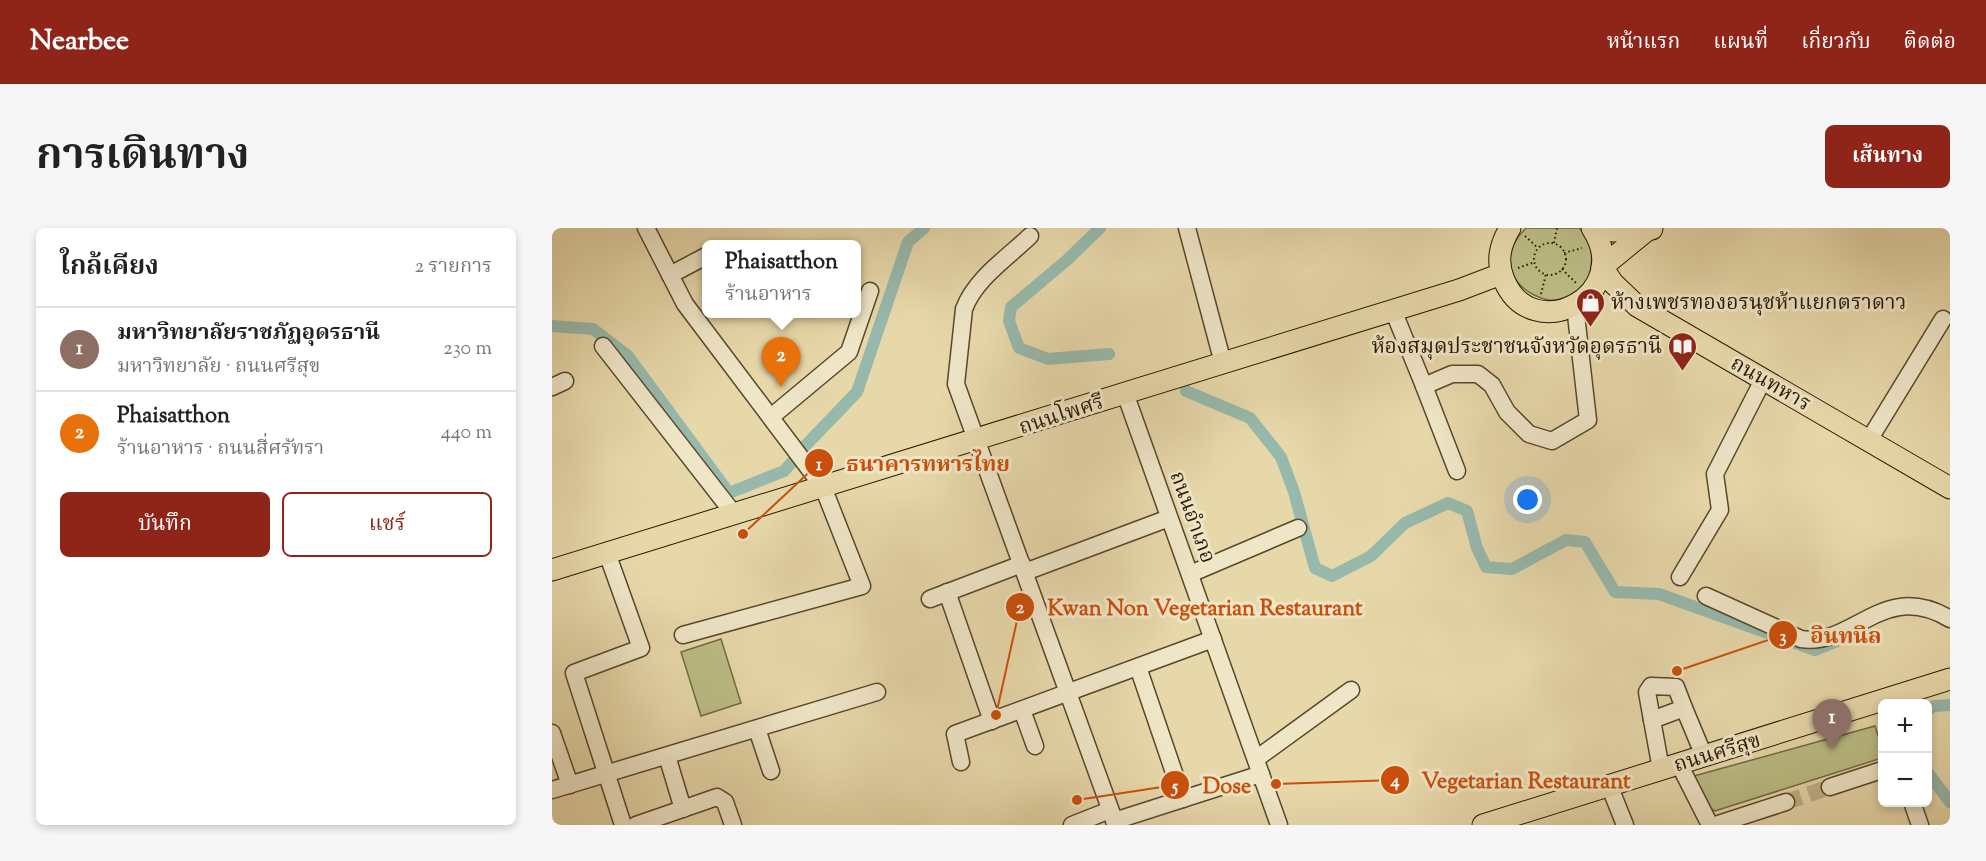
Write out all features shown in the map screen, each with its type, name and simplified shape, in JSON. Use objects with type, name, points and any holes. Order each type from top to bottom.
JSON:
[{"type":"main road","points":[[1582,301],[1598,282],[1602,267],[1602,251],[1594,228],[1651,229]]},
{"type":"main road","points":[[1602,267],[1651,229]]},
{"type":"main road","points":[[1507,231],[1499,259],[1501,274],[1511,294],[1520,302],[1538,310],[1552,312],[1582,301],[1611,301],[1637,306]]},
{"type":"main road","name":"ถนนทหาร","points":[[1602,267],[1613,284],[1637,306],[1950,488]]},
{"type":"main road","name":"ถนนโพศรี","points":[[552,570],[977,441],[1501,274]]},
{"type":"main road","name":"ถนนศรีสุข","points":[[1903,699],[1950,679]]},
{"type":"main road","name":"ถนนศรีสุข","points":[[1483,825],[1704,756],[1878,710]]},
{"type":"street","points":[[645,228],[685,304],[823,487],[862,586],[683,635]]},
{"type":"street","points":[[1187,228],[1223,363]]},
{"type":"street","points":[[1030,236],[982,281],[964,309],[956,384],[1114,819]]},
{"type":"street","points":[[670,275],[702,257]]},
{"type":"street","points":[[861,317],[870,291]]},
{"type":"street","points":[[1424,386],[1452,374],[1478,374],[1492,385],[1507,412],[1529,434],[1552,441],[1588,420],[1582,301]]},
{"type":"street","points":[[1393,310],[1457,471]]},
{"type":"street","points":[[771,417],[849,352],[861,318]]},
{"type":"street","points":[[1869,440],[1943,319]]},
{"type":"street","points":[[603,346],[734,514]]},
{"type":"street","points":[[1680,577],[1720,510],[1715,474],[1764,378]]},
{"type":"street","name":"ถนนอำเภอ","points":[[1125,393],[1279,825]]},
{"type":"street","points":[[930,599],[1170,518]]},
{"type":"street","points":[[1190,574],[1299,528]]},
{"type":"street","points":[[608,553],[641,648],[574,673],[622,825]]},
{"type":"street","points":[[947,592],[992,721]]},
{"type":"street","points":[[1706,596],[1801,639],[1813,641],[1829,637],[1861,620],[1902,606],[1936,610],[1950,619]]},
{"type":"street","points":[[961,762],[955,734],[1213,639]]},
{"type":"street","points":[[1138,667],[1183,799]]},
{"type":"street","points":[[1704,756],[1676,687],[1651,686],[1647,692],[1652,720],[1670,766],[1710,825]]},
{"type":"street","points":[[1072,825],[1114,819],[1183,799],[1258,766],[1351,690]]},
{"type":"street","points":[[552,790],[877,692]]},
{"type":"street","points":[[1652,720],[1684,708]]},
{"type":"street","points":[[1022,710],[1035,746]]},
{"type":"street","points":[[756,729],[771,771]]},
{"type":"street","points":[[552,733],[570,785]]},
{"type":"street","points":[[667,756],[683,809]]},
{"type":"street","points":[[1830,787],[1878,771]]},
{"type":"street","points":[[1609,785],[1625,825]]},
{"type":"street","points":[[636,825],[717,797],[721,798],[733,825]]},
{"type":"street","points":[[1715,825],[1786,802]]},
{"type":"street","points":[[1914,807],[1920,825]]},
{"type":"path","points":[[1554,243],[1557,228]]},
{"type":"path","points":[[1507,231],[1538,248]]},
{"type":"path","points":[[1562,269],[1546,274],[1535,264],[1535,254],[1538,248],[1543,244],[1554,243],[1561,248],[1565,255],[1562,269],[1582,301]]},
{"type":"path","points":[[1538,310],[1546,274]]},
{"type":"green space","points":[[1526,228],[1579,228],[1583,232],[1589,241],[1592,255],[1584,287],[1570,298],[1552,300],[1534,295],[1519,284],[1511,268],[1512,249]]},
{"type":"green space","points":[[721,639],[741,703],[701,716],[681,652]]},
{"type":"green space","points":[[1875,726],[1878,735],[1878,759],[1715,811],[1706,805],[1694,776]]},
{"type":"waterway","points":[[805,446],[857,392],[908,242],[924,228]]},
{"type":"waterway","points":[[1100,228],[1067,260],[1011,307],[1009,321],[1019,348],[1048,359],[1109,354]]},
{"type":"waterway","points":[[552,326],[593,329],[628,356],[729,493],[784,471],[793,461]]},
{"type":"waterway","points":[[1186,391],[1250,418],[1281,457],[1294,492],[1315,568],[1332,576],[1371,556],[1405,523],[1448,503],[1467,511],[1477,548],[1486,567],[1512,569],[1566,540],[1585,542],[1615,592],[1659,594],[1815,650],[1845,638]]},
{"type":"waterway","points":[[1932,707],[1950,705]]},
{"type":"waterway","points":[[1932,778],[1950,802]]},
{"type":"tunnel","points":[[1786,802],[1830,787]]},
{"type":"place","name":"ห้างเพชรทองอรนุชห้าแยกตราดาว","points":[[1590,328]]},
{"type":"place","name":"ห้องสมุดประชาชนจังหวัดอุดรธานี","points":[[1683,372]]},
{"type":"place","name":"Phaisatthon","points":[[781,387]]},
{"type":"place","name":"ธนาคารทหารไทย","points":[[743,534]]},
{"type":"place","name":"อินทนิล","points":[[1677,671]]},
{"type":"place","name":"Kwan Non Vegetarian Restaurant","points":[[996,715]]},
{"type":"place","name":"มหาวิทยาลัยราชภัฏอุดรธานี","points":[[1832,749]]},
{"type":"place","name":"Vegetarian Restaurant","points":[[1276,784]]},
{"type":"place","name":"Dose","points":[[1077,800]]}]
